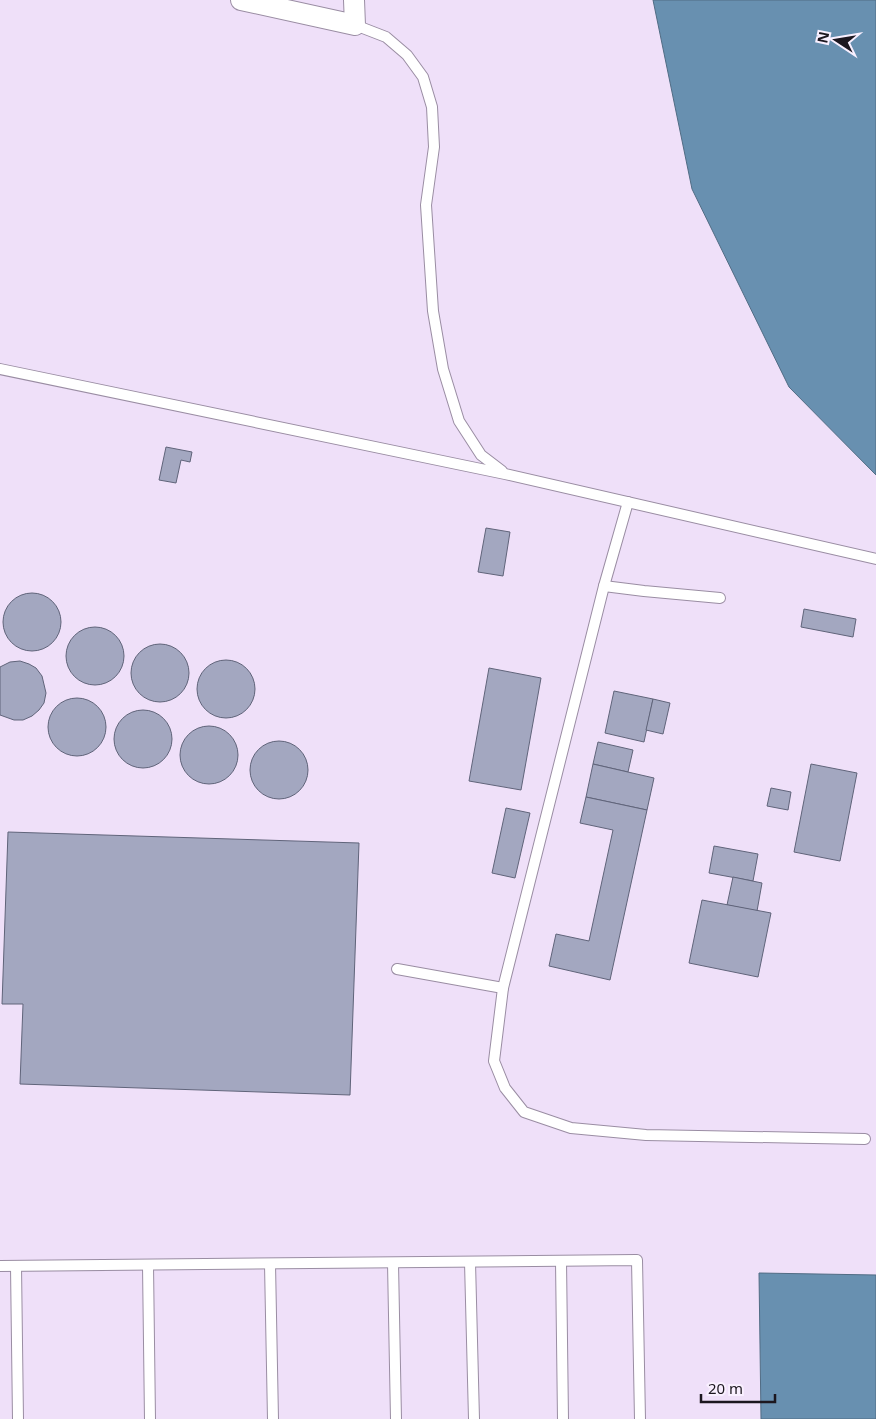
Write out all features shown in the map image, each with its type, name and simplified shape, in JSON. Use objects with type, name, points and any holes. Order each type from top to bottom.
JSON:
[{"type":"street","points":[[241,0],[355,25],[354,0]]},
{"type":"lane","points":[[355,25],[386,37],[407,55],[423,77],[432,107],[434,147],[426,205],[433,311],[443,369],[459,421],[481,455],[505,474]]},
{"type":"lane","points":[[0,368],[505,474],[876,559]]},
{"type":"lane","points":[[628,502],[604,586],[503,988],[494,1061],[505,1088],[524,1112],[571,1128],[646,1135],[865,1139]]},
{"type":"lane","points":[[604,586],[720,598]]},
{"type":"lane","points":[[397,969],[503,988]]},
{"type":"lane","points":[[0,1266],[637,1260],[640,1419]]},
{"type":"lane","points":[[560,1261],[563,1419]]},
{"type":"lane","points":[[470,1262],[474,1419]]},
{"type":"lane","points":[[393,1263],[396,1419]]},
{"type":"lane","points":[[270,1264],[273,1419]]},
{"type":"lane","points":[[148,1265],[150,1419]]},
{"type":"lane","points":[[16,1266],[18,1419]]},
{"type":"water","points":[[653,0],[876,0],[876,475],[789,387],[692,189]]},
{"type":"water","points":[[759,1273],[876,1275],[876,1419],[761,1419]]},
{"type":"building","points":[[166,447],[192,452],[190,462],[181,460],[176,483],[159,480]]},
{"type":"building","points":[[486,528],[510,532],[503,576],[478,572]]},
{"type":"building","points":[[26,593],[38,593],[53,601],[61,616],[61,628],[53,643],[38,651],[26,651],[11,643],[3,628],[3,616],[11,601]]},
{"type":"building","points":[[804,609],[856,619],[853,637],[801,627]]},
{"type":"building","points":[[89,627],[101,627],[116,635],[124,650],[124,662],[116,677],[101,685],[89,685],[74,677],[66,662],[66,650],[74,635]]},
{"type":"building","points":[[154,644],[166,644],[181,652],[189,667],[189,679],[181,694],[166,702],[154,702],[139,694],[131,679],[131,667],[139,652]]},
{"type":"building","points":[[220,660],[232,660],[247,668],[255,683],[255,695],[247,710],[232,718],[220,718],[205,710],[197,695],[197,683],[205,668]]},
{"type":"building","points":[[20,661],[36,668],[42,676],[46,693],[44,703],[32,716],[23,720],[14,720],[0,715],[0,667],[10,662]]},
{"type":"building","points":[[489,668],[541,678],[521,790],[469,781]]},
{"type":"building","points":[[614,691],[653,699],[644,742],[605,733]]},
{"type":"building","points":[[71,698],[83,698],[98,706],[106,721],[106,733],[98,748],[83,756],[71,756],[56,748],[48,733],[48,721],[56,706]]},
{"type":"building","points":[[653,699],[670,703],[663,734],[646,730]]},
{"type":"building","points":[[137,710],[149,710],[164,718],[172,733],[172,745],[164,760],[149,768],[137,768],[122,760],[114,745],[114,733],[122,718]]},
{"type":"building","points":[[203,726],[215,726],[230,734],[238,749],[238,761],[230,776],[215,784],[203,784],[188,776],[180,761],[180,749],[188,734]]},
{"type":"building","points":[[273,741],[285,741],[300,749],[308,764],[308,776],[300,791],[285,799],[273,799],[258,791],[250,776],[250,764],[258,749]]},
{"type":"building","points":[[598,742],[633,750],[628,772],[593,764]]},
{"type":"building","points":[[593,764],[654,778],[647,810],[586,797]]},
{"type":"building","points":[[811,764],[857,773],[840,861],[794,852]]},
{"type":"building","points":[[771,788],[791,792],[788,810],[767,806]]},
{"type":"building","points":[[586,797],[647,810],[610,980],[549,966],[556,934],[589,941],[613,830],[580,823]]},
{"type":"building","points":[[506,808],[530,813],[515,878],[492,873]]},
{"type":"building","points":[[8,832],[359,843],[350,1095],[20,1084],[23,1004],[2,1004]]},
{"type":"building","points":[[714,846],[758,854],[753,881],[709,873]]},
{"type":"building","points":[[733,877],[762,883],[757,911],[727,905]]},
{"type":"building","points":[[702,900],[771,913],[758,977],[689,963]]}]
